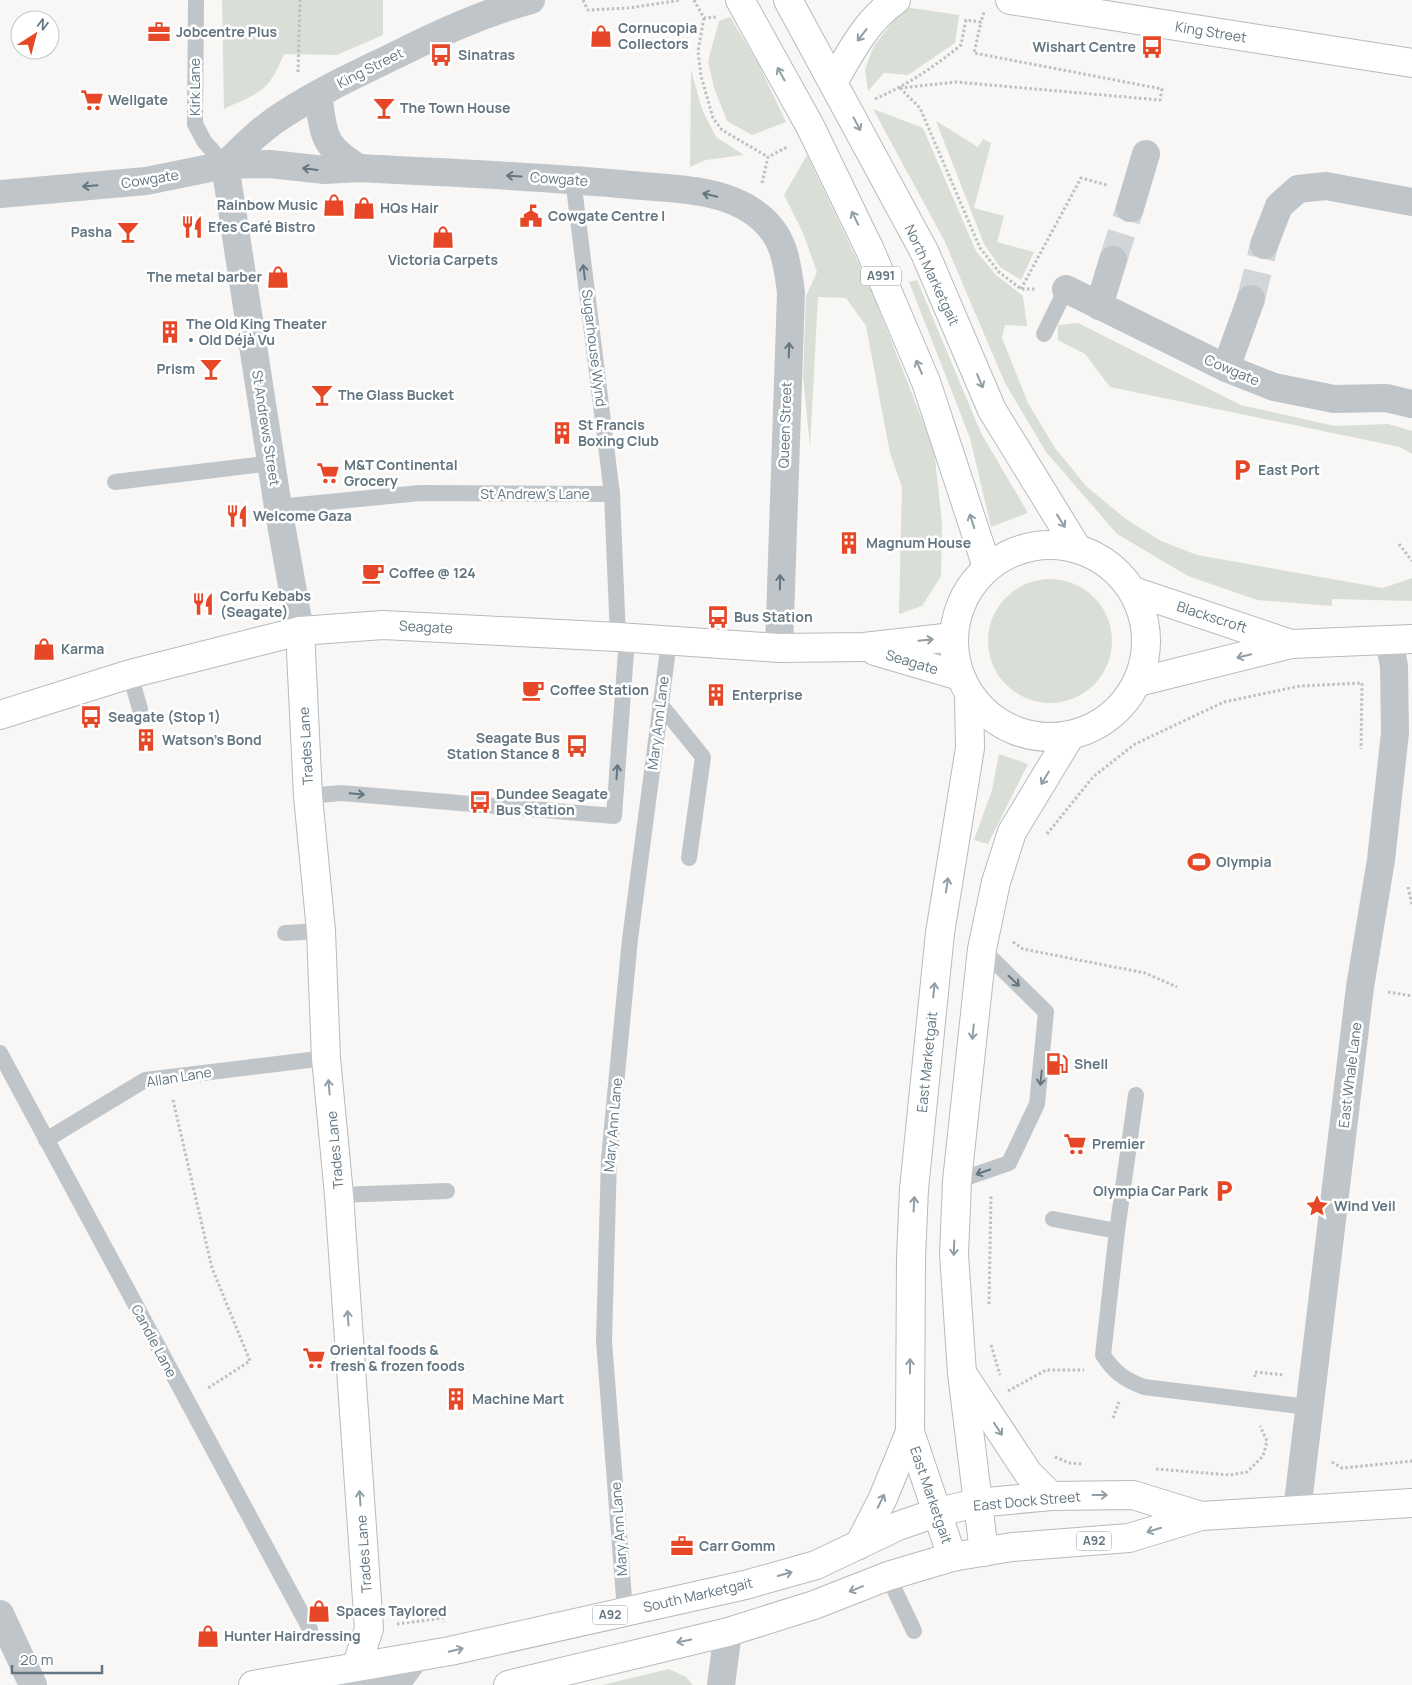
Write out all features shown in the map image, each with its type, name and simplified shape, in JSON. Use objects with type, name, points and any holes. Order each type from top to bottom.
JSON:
[{"type":"main road","name":"North Marketgait","points":[[788,0],[834,81],[925,253],[992,410],[1077,548]]},
{"type":"main road","points":[[834,81],[856,41],[873,20],[896,0]]},
{"type":"main road","name":"King Street","points":[[998,4],[1412,63]]},
{"type":"main road","name":"A991","points":[[732,8],[810,126],[870,250],[926,382],[987,567]]},
{"type":"main road","name":"East Marketgait","points":[[952,1557],[910,1432],[911,1258],[914,1189],[940,933],[970,748],[964,686],[954,657],[953,637],[958,611],[969,588],[987,567],[1014,551],[1046,544],[1077,548],[1099,558],[1118,572],[1133,591],[1145,620],[1146,651],[1138,682],[1121,707],[1106,719],[1098,725],[1070,736]]},
{"type":"main road","name":"Blackscroft","points":[[1133,591],[1291,644]]},
{"type":"main road","name":"Seagate","points":[[0,714],[130,674],[300,631],[383,625],[623,637],[668,642],[779,648],[864,647],[953,637]]},
{"type":"main road","name":"Trades Lane","points":[[300,631],[308,796],[320,931],[326,1058],[339,1195],[370,1628],[356,1667]]},
{"type":"main road","name":"Blackscroft","points":[[1138,682],[1291,644],[1401,639]]},
{"type":"main road","name":"Seagate","points":[[864,647],[964,686]]},
{"type":"main road","points":[[964,686],[996,722],[1032,736],[1070,736]]},
{"type":"main road","points":[[984,1552],[962,1373],[954,1254],[957,1181],[982,949],[996,882],[1012,832],[1070,736]]},
{"type":"main road","points":[[962,1373],[1028,1473],[1051,1496]]},
{"type":"main road","name":"East Marketgait","points":[[859,1545],[883,1498],[910,1432]]},
{"type":"main road","name":"East Dock Street","points":[[859,1545],[898,1526],[938,1512],[977,1503],[1051,1496],[1132,1495],[1200,1516]]},
{"type":"main road","name":"East Dock Street","points":[[952,1557],[1012,1547],[1129,1538],[1200,1516],[1412,1503]]},
{"type":"main road","name":"South Marketgait","points":[[356,1667],[415,1658],[745,1585],[816,1565],[859,1545]]},
{"type":"main road","name":"A92","points":[[508,1685],[728,1632],[814,1605],[888,1576],[952,1557]]},
{"type":"main road","name":"A92","points":[[253,1685],[356,1667]]},
{"type":"street","name":"King Street","points":[[225,165],[252,138],[285,113],[318,94],[443,32],[522,1]]},
{"type":"street","points":[[318,94],[326,142],[338,155],[358,168]]},
{"type":"street","points":[[1132,200],[1146,154]]},
{"type":"street","name":"Cowgate","points":[[0,194],[146,181],[225,165],[270,164],[325,170],[358,168],[573,179],[695,192],[732,200],[755,213]]},
{"type":"street","name":"St Andrews Street","points":[[225,165],[278,507],[300,631]]},
{"type":"street","points":[[1264,245],[1279,206],[1298,188],[1326,186],[1412,202]]},
{"type":"street","name":"Queen Street","points":[[755,213],[775,232],[786,255],[791,293],[779,648]]},
{"type":"street","points":[[1099,306],[1113,260]]},
{"type":"street","name":"Cowgate","points":[[1066,289],[1226,368],[1274,387],[1334,399],[1386,398],[1412,404]]},
{"type":"street","points":[[1226,368],[1251,299]]},
{"type":"street","name":"East Whale Lane","points":[[1297,1511],[1360,987],[1381,860],[1395,733],[1394,666],[1401,639]]},
{"type":"street","points":[[0,1614],[32,1685]]},
{"type":"street","points":[[721,1685],[728,1632]]},
{"type":"street","points":[[395,1685],[415,1658]]},
{"type":"street","points":[[326,1673],[376,1685]]},
{"type":"lane","name":"Kirk Lane","points":[[196,0],[195,124],[204,141],[225,165]]},
{"type":"lane","name":"Sugarhouse Wynd","points":[[308,796],[341,793],[614,816],[623,637],[612,494],[573,179]]},
{"type":"lane","points":[[1044,334],[1066,289]]},
{"type":"lane","points":[[115,482],[272,462]]},
{"type":"lane","name":"St Andrew's Lane","points":[[278,507],[420,493],[612,494]]},
{"type":"lane","name":"Mary Ann Lane","points":[[625,1611],[604,1341],[610,1158],[630,939],[668,642]]},
{"type":"lane","points":[[130,674],[140,709]]},
{"type":"lane","points":[[660,704],[703,757],[689,858]]},
{"type":"lane","points":[[285,933],[320,931]]},
{"type":"lane","points":[[957,1181],[1009,1163],[1037,1104],[1046,1012],[982,949]]},
{"type":"lane","name":"Allan Lane","points":[[46,1140],[146,1080],[326,1058]]},
{"type":"lane","name":"Candle Lane","points":[[2,1062],[310,1629]]},
{"type":"lane","points":[[1136,1095],[1117,1231],[1103,1355],[1113,1369],[1126,1380],[1144,1388],[1308,1408]]},
{"type":"lane","points":[[339,1195],[447,1191]]},
{"type":"lane","points":[[1053,1219],[1117,1231]]},
{"type":"lane","points":[[888,1576],[914,1631]]},
{"type":"path","points":[[298,73],[300,0]]},
{"type":"path","points":[[583,0],[588,10],[629,8],[681,0]]},
{"type":"path","points":[[694,0],[704,18],[698,51],[701,76],[713,118],[722,130],[768,158],[792,144]]},
{"type":"path","points":[[900,88],[956,82],[1160,100],[1162,89],[974,53],[981,22],[998,4]]},
{"type":"path","points":[[704,18],[732,8]]},
{"type":"path","points":[[872,100],[900,88],[933,68],[961,45],[966,20],[981,22]]},
{"type":"path","points":[[900,88],[920,108],[980,248],[999,272],[1021,289],[1066,289]]},
{"type":"path","points":[[1021,289],[1081,178],[1132,200]]},
{"type":"path","points":[[1399,544],[1412,561]]},
{"type":"path","points":[[1043,840],[1093,777],[1135,744],[1224,702],[1300,686],[1362,683]]},
{"type":"path","points":[[1411,905],[1412,910]]},
{"type":"path","points":[[1011,940],[1023,949],[1145,973],[1177,987]]},
{"type":"path","points":[[168,1078],[212,1268],[250,1361],[187,1402]]},
{"type":"path","points":[[989,1305],[992,1169]]},
{"type":"path","points":[[991,1343],[1005,1392],[1046,1370],[1113,1369]]},
{"type":"path","points":[[1154,1469],[1230,1475],[1247,1472],[1262,1456],[1267,1442],[1262,1428],[1250,1418],[1252,1400]]},
{"type":"path","points":[[1053,1456],[1069,1463],[1088,1464]]},
{"type":"path","points":[[1329,1461],[1342,1468],[1412,1461]]},
{"type":"path","points":[[388,1625],[443,1618]]},
{"type":"shaded area","points":[[222,0],[383,0],[383,35],[337,55],[284,54],[273,77],[262,90],[224,109]]},
{"type":"shaded area","points":[[904,7],[959,15],[955,43],[908,75],[884,73],[868,91],[865,69],[874,46]]},
{"type":"shaded area","points":[[730,17],[758,63],[786,122],[752,135],[727,121],[714,88],[708,61],[719,21]]},
{"type":"shaded area","points":[[691,70],[702,109],[716,137],[744,155],[706,160],[690,167]]},
{"type":"shaded area","points":[[873,109],[923,128],[976,251],[996,275],[1023,296],[1027,326],[1005,325],[1002,338],[1028,403],[1055,448],[1087,487],[1126,519],[1161,541],[1197,555],[1383,588],[1412,578],[1412,601],[1332,599],[1332,606],[1257,600],[1188,576],[1117,534],[1046,452],[1005,383],[944,240]]},
{"type":"shaded area","points":[[936,121],[978,147],[983,139],[991,143],[974,208],[1004,216],[997,242],[1034,252],[1021,280],[1000,267],[984,244]]},
{"type":"shaded area","points":[[807,155],[871,289],[934,450],[942,522],[941,576],[922,606],[899,614],[902,487],[890,453],[866,326],[846,298],[818,297],[810,447],[803,376],[806,296],[817,272],[803,233],[784,195]]},
{"type":"shaded area","points":[[917,280],[981,433],[1028,513],[991,527],[970,438],[909,282]]},
{"type":"shaded area","points":[[1078,323],[1241,405],[1335,426],[1388,424],[1412,431],[1412,454],[1400,447],[1110,387],[1085,354],[1058,340],[1058,325]]},
{"type":"shaded area","points":[[1050,579],[1074,584],[1085,589],[1094,597],[1102,606],[1107,617],[1112,641],[1107,665],[1102,676],[1094,685],[1085,693],[1074,698],[1050,703],[1026,698],[1015,693],[1006,685],[998,676],[993,665],[988,641],[993,617],[998,606],[1006,597],[1015,589],[1026,584]]},
{"type":"shaded area","points":[[999,754],[1028,764],[988,844],[974,840],[992,790]]},
{"type":"shaded area","points":[[669,1669],[686,1677],[693,1685],[602,1685]]},
{"type":"tunnel","points":[[1113,260],[1130,208]]},
{"type":"tunnel","points":[[1251,299],[1264,245]]},
{"type":"place","name":"Jobcentre Plus","points":[[159,32]]},
{"type":"place","name":"Cornucopia Collectors","points":[[601,36]]},
{"type":"place","name":"Wishart Centre","points":[[1152,47]]},
{"type":"place","name":"Sinatras","points":[[441,55]]},
{"type":"place","name":"Wellgate","points":[[92,100]]},
{"type":"place","name":"The Town House","points":[[384,108]]},
{"type":"place","name":"Rainbow Music","points":[[334,205]]},
{"type":"place","name":"HQs Hair","points":[[364,208]]},
{"type":"place","name":"Cowgate Centre l","points":[[531,216]]},
{"type":"place","name":"Efes Café Bistro","points":[[192,227]]},
{"type":"place","name":"Pasha","points":[[128,232]]},
{"type":"place","name":"Victoria Carpets","points":[[443,237]]},
{"type":"place","name":"The metal barber","points":[[278,277]]},
{"type":"place","name":"The Old King Theater • Old Déjà Vu","points":[[170,332]]},
{"type":"place","name":"Prism","points":[[211,369]]},
{"type":"place","name":"The Glass Bucket","points":[[322,395]]},
{"type":"place","name":"St Francis Boxing Club","points":[[562,433]]},
{"type":"place","name":"East Port","points":[[1242,470]]},
{"type":"place","name":"M&T Continental Grocery","points":[[328,473]]},
{"type":"place","name":"Welcome Gaza","points":[[237,516]]},
{"type":"place","name":"Magnum House","points":[[849,543]]},
{"type":"place","name":"Coffee @ 124","points":[[373,573]]},
{"type":"place","name":"Corfu Kebabs (Seagate)","points":[[203,604]]},
{"type":"place","name":"Bus Station","points":[[718,617]]},
{"type":"place","name":"Karma","points":[[44,649]]},
{"type":"place","name":"Coffee Station","points":[[533,690]]},
{"type":"place","name":"Enterprise","points":[[716,695]]},
{"type":"place","name":"Seagate (Stop 1)","points":[[91,717]]},
{"type":"place","name":"Watson's Bond","points":[[146,740]]},
{"type":"place","name":"Seagate Bus Station Stance 8","points":[[577,746]]},
{"type":"place","name":"Dundee Seagate Bus Station","points":[[480,802]]},
{"type":"place","name":"Olympia","points":[[1199,862]]},
{"type":"place","name":"Shell","points":[[1057,1064]]},
{"type":"place","name":"Premier","points":[[1075,1144]]},
{"type":"place","name":"Olympia Car Park","points":[[1224,1191]]},
{"type":"place","name":"Wind Veil","points":[[1317,1206]]},
{"type":"place","name":"Oriental foods & fresh & frozen foods","points":[[314,1358]]},
{"type":"place","name":"Machine Mart","points":[[456,1399]]},
{"type":"place","name":"Carr Gomm","points":[[682,1546]]},
{"type":"place","name":"Spaces Taylored","points":[[319,1611]]},
{"type":"place","name":"Hunter Hairdressing","points":[[208,1636]]}]
